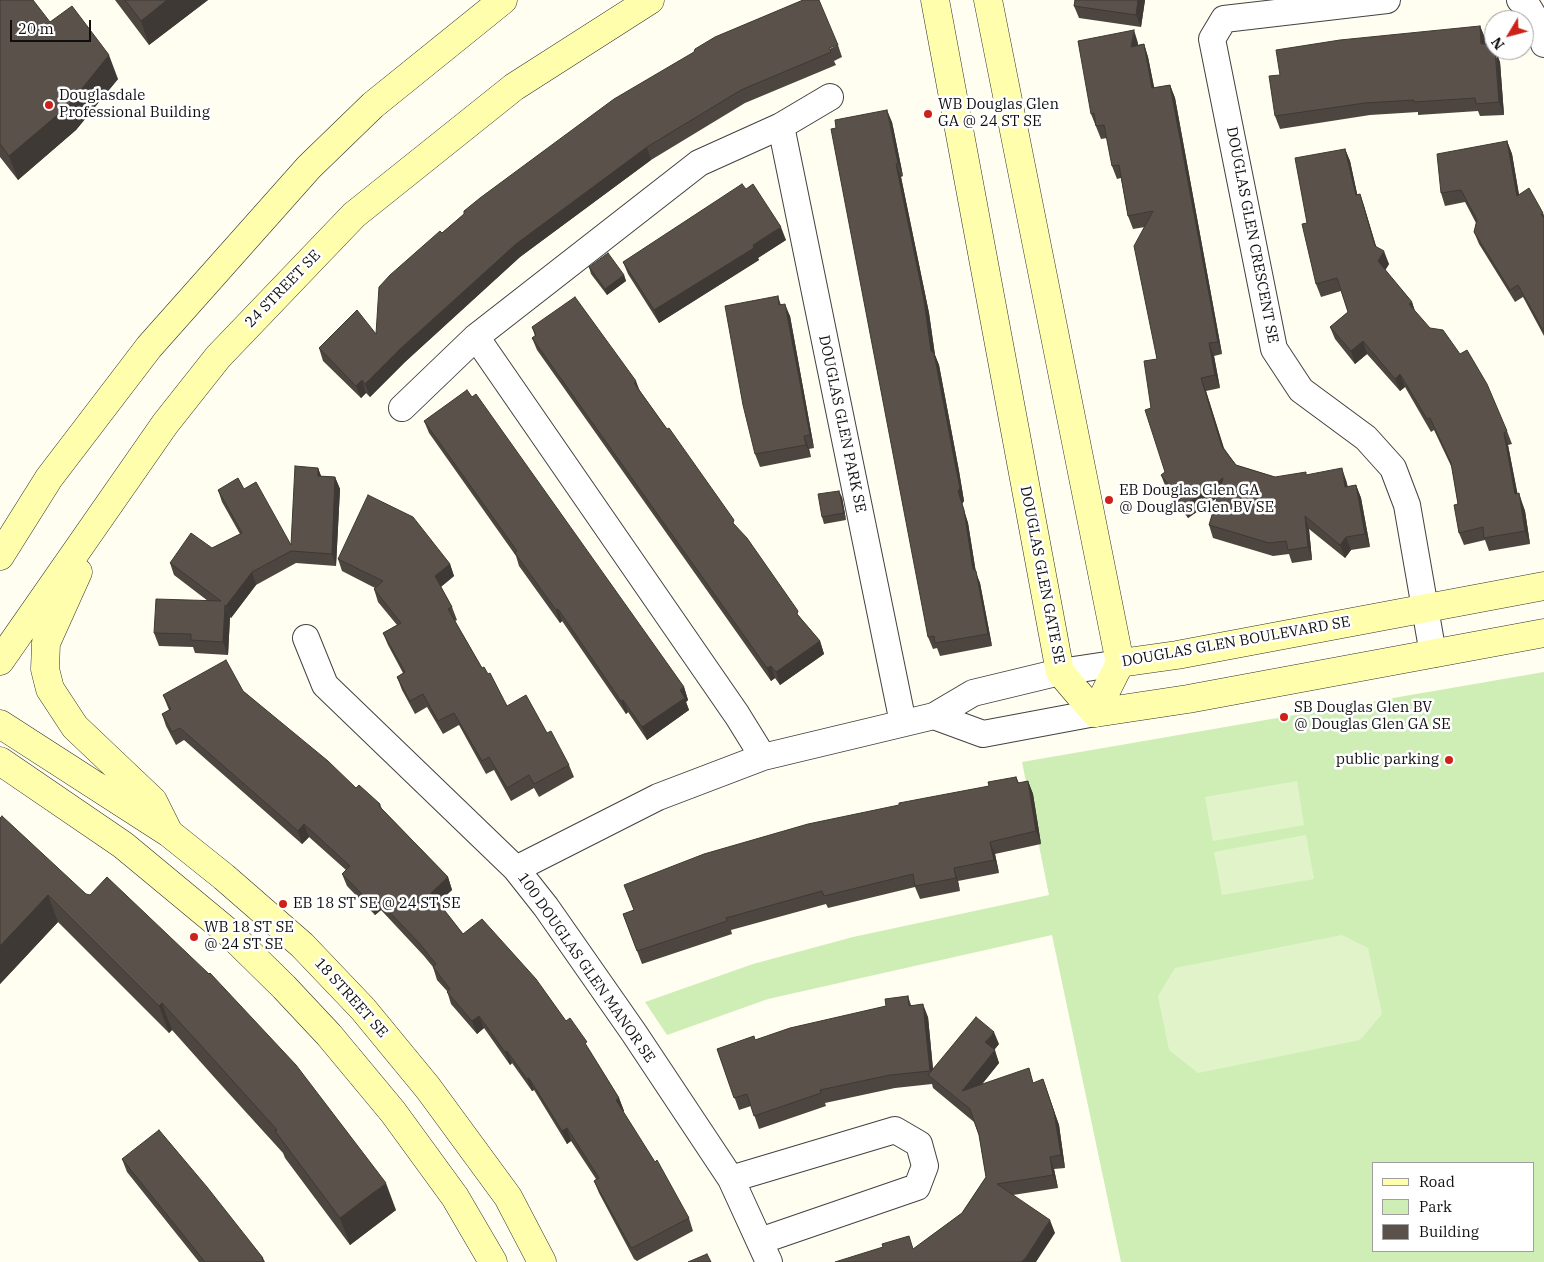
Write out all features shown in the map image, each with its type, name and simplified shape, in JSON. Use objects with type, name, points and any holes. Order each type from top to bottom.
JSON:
[{"type":"main road","points":[[2,551],[49,478],[149,347],[309,167],[373,105],[503,0]]},
{"type":"main road","name":"24 STREET SE","points":[[0,661],[165,424],[218,357],[354,215],[514,87],[650,0]]},
{"type":"main road","name":"DOUGLAS GLEN GATE SE","points":[[935,0],[1060,672],[1095,713]]},
{"type":"main road","points":[[993,9],[1120,663],[1095,713]]},
{"type":"main road","points":[[109,507],[46,644],[45,669],[50,689],[75,727],[153,801],[169,833]]},
{"type":"main road","name":"DOUGLAS GLEN BOULEVARD SE","points":[[1120,663],[1177,655],[1319,626],[1426,609],[1544,586]]},
{"type":"main road","points":[[1095,713],[1188,700],[1544,633]]},
{"type":"main road","name":"18 STREET SE","points":[[0,724],[169,833],[224,877],[302,945],[363,1008],[428,1088],[508,1197],[542,1262]]},
{"type":"main road","points":[[0,761],[123,844],[228,932],[284,987],[329,1035],[393,1112],[455,1197],[493,1262]]},
{"type":"main road","points":[[0,783],[31,781]]},
{"type":"street","name":"DOUGLAS GLEN CRESCENT SE","points":[[1387,0],[1224,19],[1212,40],[1274,349],[1301,390],[1366,438],[1393,468],[1408,505],[1433,654]]},
{"type":"street","points":[[1520,0],[1525,2],[1539,24],[1544,44]]},
{"type":"street","points":[[402,408],[476,337],[699,163],[781,126],[830,97]]},
{"type":"street","name":"DOUGLAS GLEN PARK SE","points":[[781,126],[903,723]]},
{"type":"street","points":[[476,337],[737,714],[763,756]]},
{"type":"street","name":"100 DOUGLAS GLEN MANOR SE","points":[[306,638],[325,685],[516,869],[546,907],[634,1033],[731,1179],[765,1251]]},
{"type":"street","name":"DOUGLAS GLEN BOULEVARD SE","points":[[516,869],[658,797],[763,756],[934,716],[973,693],[1060,672],[1120,663]]},
{"type":"street","points":[[934,716],[982,734],[1095,713]]},
{"type":"street","points":[[731,1179],[895,1130],[919,1144],[925,1166],[917,1187],[765,1251]]},
{"type":"green space","points":[[1544,672],[1544,1262],[1121,1262],[1052,935],[768,999],[667,1035],[645,1002],[753,964],[853,937],[1049,895],[1022,762]]},
{"type":"green space","points":[[1297,781],[1304,825],[1213,841],[1205,797]]},
{"type":"green space","points":[[1306,835],[1314,879],[1222,895],[1214,852]]},
{"type":"green space","points":[[1342,935],[1368,948],[1382,1014],[1360,1040],[1198,1073],[1169,1050],[1158,996],[1175,968]]},
{"type":"building","name":"Douglasdale Professional Building","points":[[0,0],[33,0],[50,22],[72,6],[109,55],[68,106],[9,156],[0,144]]},
{"type":"building","points":[[125,0],[167,0],[141,21]]},
{"type":"building","points":[[803,0],[819,0],[838,45],[829,48],[831,52],[741,90],[647,147],[516,244],[400,349],[365,384],[362,380],[356,386],[319,348],[357,310],[376,334],[379,287],[390,275],[440,231],[442,233],[480,198],[614,99],[694,52],[695,49],[715,37]]},
{"type":"building","points":[[1075,0],[1138,0],[1136,15],[1074,6]]},
{"type":"building","points":[[1480,26],[1481,44],[1484,44],[1484,60],[1496,60],[1499,102],[1476,104],[1475,98],[1365,103],[1275,116],[1269,76],[1280,75],[1276,50],[1340,40]]},
{"type":"building","points":[[1134,30],[1131,47],[1144,44],[1152,88],[1170,85],[1218,342],[1209,343],[1215,375],[1201,378],[1222,447],[1236,465],[1275,477],[1306,472],[1306,475],[1342,468],[1345,487],[1356,485],[1365,534],[1346,537],[1340,545],[1305,516],[1308,547],[1288,550],[1286,541],[1269,543],[1209,525],[1223,478],[1184,506],[1161,475],[1165,472],[1145,410],[1151,408],[1144,361],[1157,359],[1134,246],[1153,211],[1128,216],[1119,165],[1112,166],[1104,125],[1096,126],[1094,113],[1091,114],[1078,41]]},
{"type":"building","points":[[887,110],[924,300],[931,351],[934,353],[960,488],[958,491],[964,510],[973,569],[976,571],[988,634],[935,643],[934,636],[928,637],[831,129],[836,128],[835,120]]},
{"type":"building","points":[[1507,141],[1517,196],[1529,188],[1544,218],[1544,332],[1518,285],[1510,290],[1474,232],[1477,220],[1461,190],[1441,193],[1437,154]]},
{"type":"building","points":[[1345,149],[1356,195],[1360,194],[1375,246],[1384,251],[1378,261],[1412,302],[1409,304],[1430,328],[1443,330],[1460,354],[1467,350],[1487,384],[1507,431],[1504,433],[1515,494],[1519,493],[1525,531],[1484,538],[1483,527],[1459,533],[1454,505],[1458,504],[1451,463],[1430,418],[1427,419],[1400,374],[1395,379],[1363,341],[1351,351],[1330,327],[1348,312],[1337,278],[1316,284],[1302,224],[1307,223],[1295,158]]},
{"type":"building","points":[[742,184],[746,189],[753,184],[781,227],[753,245],[754,248],[654,310],[623,262]]},
{"type":"building","points":[[608,253],[624,275],[605,289],[589,267]]},
{"type":"building","points":[[778,296],[779,305],[785,304],[810,435],[804,436],[806,445],[755,454],[743,405],[725,306]]},
{"type":"building","points":[[575,297],[636,381],[634,383],[667,429],[669,428],[734,520],[733,523],[747,538],[798,611],[797,614],[820,641],[776,672],[771,666],[767,668],[532,338],[536,335],[532,327]]},
{"type":"building","points":[[467,390],[472,397],[476,394],[684,687],[680,690],[685,698],[642,727],[623,700],[621,701],[558,609],[556,610],[515,553],[517,551],[424,421]]},
{"type":"building","points":[[295,466],[318,468],[318,476],[335,477],[332,554],[291,551],[252,572],[225,605],[223,642],[191,640],[191,634],[154,633],[156,599],[221,601],[170,563],[191,533],[212,548],[242,533],[218,490],[238,478],[244,489],[256,482],[291,545]]},
{"type":"building","points":[[839,491],[844,513],[822,517],[818,494]]},
{"type":"building","points":[[368,495],[413,517],[450,564],[435,576],[452,607],[448,609],[482,668],[484,667],[488,674],[490,673],[507,706],[526,695],[547,733],[551,731],[569,765],[534,784],[529,775],[507,788],[489,757],[482,761],[454,713],[438,721],[423,694],[410,701],[397,677],[405,672],[383,633],[401,623],[374,589],[383,581],[338,559]]},
{"type":"building","points":[[226,660],[243,691],[328,761],[356,788],[359,785],[380,804],[379,806],[448,877],[431,893],[463,934],[482,919],[536,979],[566,1021],[570,1018],[587,1042],[585,1043],[619,1098],[616,1100],[655,1162],[657,1160],[689,1218],[632,1248],[594,1181],[599,1178],[567,1128],[562,1131],[529,1078],[527,1079],[507,1051],[505,1052],[479,1016],[472,1021],[447,992],[450,989],[433,967],[436,964],[420,944],[376,898],[371,903],[342,874],[350,866],[304,824],[298,831],[180,728],[172,732],[162,714],[171,709],[163,695]]},
{"type":"building","points":[[1016,777],[1018,783],[1028,781],[1036,831],[990,842],[994,860],[954,868],[956,878],[915,886],[913,874],[824,896],[822,891],[726,918],[727,921],[637,951],[623,914],[634,910],[624,885],[704,854],[808,824],[899,805],[899,803],[989,786],[988,782]]},
{"type":"building","points":[[2,816],[86,894],[90,895],[107,877],[210,973],[296,1065],[386,1183],[340,1218],[275,1131],[277,1130],[205,1050],[162,1003],[159,1006],[48,895],[0,946],[0,818]]},
{"type":"building","points":[[908,996],[909,1006],[923,1004],[930,1071],[890,1075],[820,1090],[821,1093],[754,1116],[747,1094],[734,1098],[717,1049],[754,1036],[755,1040],[790,1028],[886,1006],[885,999]]},
{"type":"building","points":[[976,1017],[994,1032],[985,1042],[995,1050],[962,1091],[1029,1068],[1033,1083],[1043,1079],[1054,1112],[1061,1155],[1050,1157],[1053,1175],[997,1184],[1050,1220],[1025,1259],[1021,1262],[835,1262],[883,1247],[882,1244],[909,1236],[913,1249],[962,1213],[986,1177],[979,1135],[970,1109],[928,1075]]},
{"type":"building","points":[[159,1130],[207,1187],[263,1258],[264,1262],[205,1262],[122,1159]]},
{"type":"building","points":[[707,1254],[711,1262],[688,1262]]},
{"type":"place","name":"Douglasdale Professional Building","points":[[49,105]]},
{"type":"place","name":"WB Douglas Glen GA @ 24 ST SE","points":[[928,114]]},
{"type":"place","name":"EB Douglas Glen GA @ Douglas Glen BV SE","points":[[1109,500]]},
{"type":"place","name":"SB Douglas Glen BV @ Douglas Glen GA SE","points":[[1284,717]]},
{"type":"place","name":"public parking","points":[[1449,760]]},
{"type":"place","name":"EB 18 ST SE @ 24 ST SE","points":[[283,904]]},
{"type":"place","name":"WB 18 ST SE @ 24 ST SE","points":[[194,937]]}]
